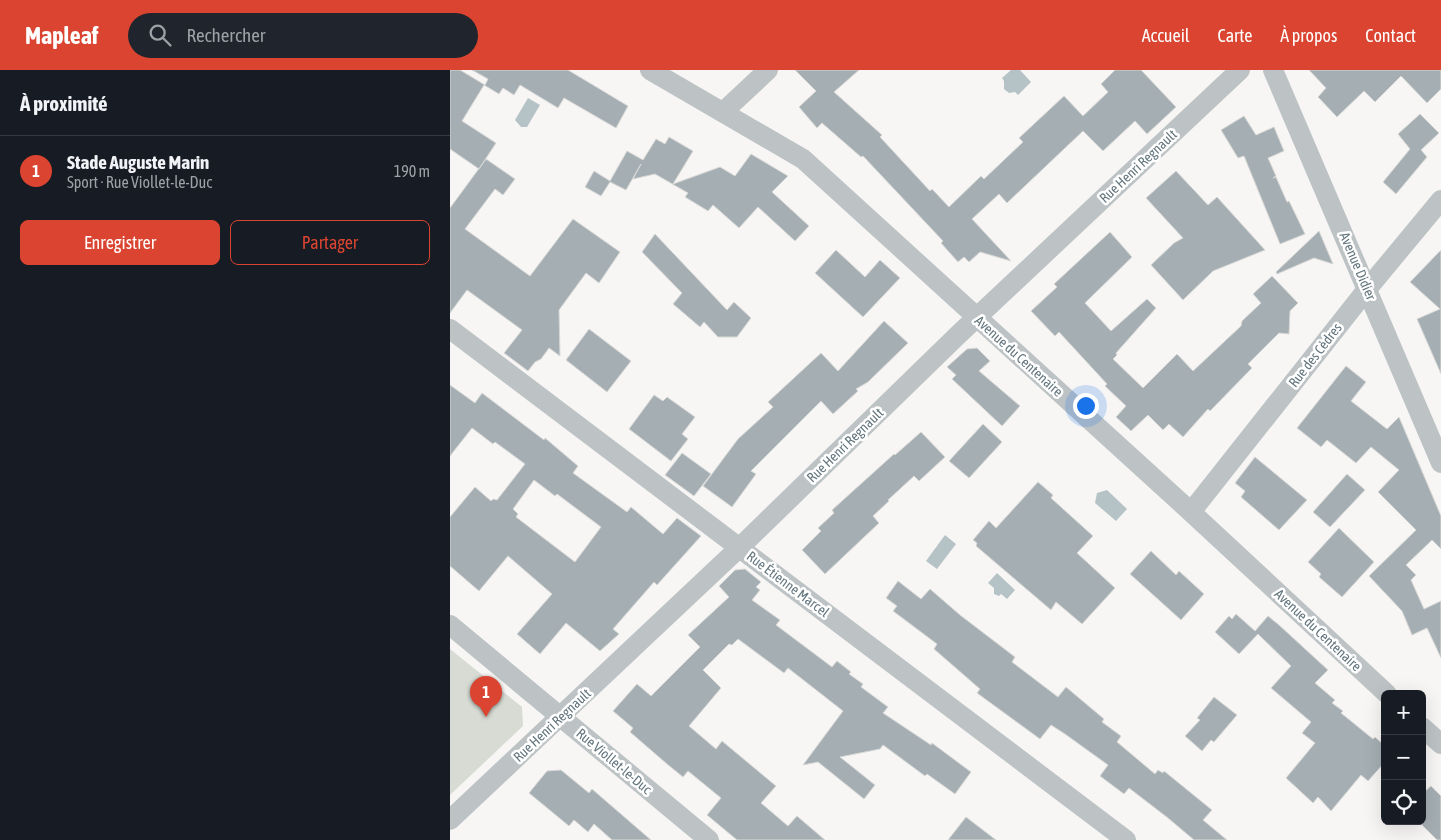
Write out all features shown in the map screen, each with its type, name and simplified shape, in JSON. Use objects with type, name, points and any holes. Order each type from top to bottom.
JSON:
[{"type":"street","name":"Avenue du Centenaire","points":[[650,70],[803,159],[1191,512],[1383,690]]},
{"type":"street","points":[[723,112],[768,70]]},
{"type":"street","name":"Rue Henri Regnault","points":[[450,820],[740,547],[976,318],[1240,70]]},
{"type":"street","name":"Avenue Didier","points":[[1273,70],[1368,288],[1441,463]]},
{"type":"street","name":"Rue des Cèdres","points":[[1191,512],[1368,288],[1441,200]]},
{"type":"street","name":"Rue Étienne Marcel","points":[[450,329],[1126,840]]},
{"type":"street","name":"Rue Viollet-le-Duc","points":[[450,625],[709,840]]},
{"type":"street","points":[[1426,731],[1441,744]]},
{"type":"shaded area","points":[[1011,70],[1020,70],[1031,82],[1018,95],[1015,92],[1009,93],[1004,89],[1002,78]]},
{"type":"shaded area","points":[[528,98],[540,105],[527,127],[521,127],[515,120]]},
{"type":"shaded area","points":[[1107,490],[1127,509],[1116,521],[1095,503],[1097,493]]},
{"type":"shaded area","points":[[945,535],[956,544],[937,569],[926,561]]},
{"type":"shaded area","points":[[997,573],[1015,590],[1007,599],[1001,594],[999,596],[994,594],[994,588],[988,583]]},
{"type":"shaded area","points":[[450,649],[522,707],[523,726],[450,795]]},
{"type":"building","points":[[450,70],[460,70],[485,85],[488,79],[472,70],[568,70],[628,106],[616,128],[564,98],[558,108],[520,85],[514,95],[503,88],[499,94],[484,85],[462,121],[496,143],[479,169],[450,149]]},
{"type":"building","points":[[795,70],[859,70],[834,92],[882,135],[880,137],[930,191],[932,189],[949,207],[981,176],[984,179],[1023,142],[1019,138],[1064,96],[1083,116],[1108,92],[1101,84],[1115,70],[1141,70],[1176,107],[1147,134],[1135,121],[1103,151],[1083,131],[1007,203],[999,194],[972,219],[1011,261],[980,252],[969,262],[964,257],[958,262],[941,243],[943,241],[863,156],[861,157],[822,123],[817,128],[799,107],[816,91]]},
{"type":"building","points":[[1309,70],[1441,70],[1441,89],[1427,103],[1401,76],[1375,102],[1364,91],[1337,117],[1318,97],[1326,88]]},
{"type":"building","points":[[1420,114],[1439,133],[1421,150],[1427,157],[1396,194],[1383,182],[1410,149],[1398,134]]},
{"type":"building","points":[[1244,116],[1256,135],[1274,127],[1284,151],[1268,158],[1276,176],[1273,178],[1276,177],[1287,202],[1289,201],[1305,234],[1280,244],[1244,156],[1238,158],[1221,130]]},
{"type":"building","points":[[669,137],[693,151],[673,184],[720,167],[735,176],[751,154],[788,176],[772,192],[809,226],[795,241],[758,207],[739,228],[713,205],[708,211],[685,197],[688,193],[655,174],[633,179],[641,164],[626,190],[610,182],[601,196],[585,187],[594,171],[610,181],[627,151],[643,160],[656,139],[665,144]]},
{"type":"building","points":[[486,159],[515,179],[503,195],[495,189],[465,229],[530,276],[573,219],[620,252],[599,283],[586,273],[559,310],[560,356],[549,348],[541,359],[535,362],[528,371],[504,353],[522,330],[467,290],[450,313],[450,208]]},
{"type":"building","points":[[1176,171],[1208,205],[1217,197],[1265,250],[1213,271],[1183,300],[1151,265],[1174,243],[1183,238],[1146,198]]},
{"type":"building","points":[[1319,231],[1333,264],[1314,258],[1277,274],[1276,272]]},
{"type":"building","points":[[1110,232],[1132,257],[1085,303],[1111,331],[1147,299],[1156,308],[1116,353],[1117,355],[1113,359],[1143,388],[1177,354],[1193,371],[1241,326],[1242,321],[1261,303],[1253,294],[1272,276],[1298,303],[1290,311],[1289,334],[1279,333],[1248,364],[1252,368],[1210,411],[1208,409],[1183,437],[1169,424],[1163,430],[1148,415],[1131,431],[1116,417],[1126,406],[1105,386],[1107,384],[1059,332],[1055,336],[1031,311],[1057,287],[1054,284]]},
{"type":"building","points":[[655,234],[727,310],[734,302],[751,318],[737,337],[718,337],[704,322],[700,327],[673,304],[682,293],[642,252]]},
{"type":"building","points":[[836,250],[865,277],[880,260],[900,278],[863,317],[815,273]]},
{"type":"building","points":[[1441,250],[1441,374],[1417,319],[1440,309],[1410,282]]},
{"type":"building","points":[[884,321],[908,343],[868,382],[856,389],[858,391],[833,414],[821,401],[751,471],[756,474],[732,507],[703,486],[738,439],[773,407],[768,402],[821,353],[838,371]]},
{"type":"building","points":[[589,329],[631,361],[607,392],[566,360]]},
{"type":"building","points":[[977,348],[990,361],[979,371],[1020,406],[1002,426],[952,379],[956,375],[947,367],[967,349]]},
{"type":"building","points":[[1346,366],[1366,382],[1351,401],[1387,429],[1399,417],[1441,516],[1441,549],[1432,540],[1406,565],[1416,575],[1411,580],[1424,609],[1441,601],[1441,658],[1427,628],[1412,635],[1402,611],[1369,576],[1416,530],[1378,492],[1399,470],[1371,447],[1356,463],[1327,440],[1321,447],[1297,428]]},
{"type":"building","points":[[450,385],[475,403],[482,393],[544,440],[545,438],[578,466],[573,473],[627,512],[631,507],[663,534],[677,518],[701,536],[657,585],[654,582],[613,629],[619,634],[600,651],[566,623],[540,654],[517,634],[552,594],[508,556],[479,591],[450,566],[450,517],[475,487],[491,501],[493,499],[497,500],[525,464],[472,428],[450,456]],"holes":[[[534,480],[555,496],[557,494],[601,527],[575,562],[516,517],[518,514],[513,509]]]},
{"type":"building","points":[[654,395],[663,401],[667,397],[695,417],[682,434],[688,439],[671,461],[629,429]]},
{"type":"building","points":[[983,424],[1002,442],[969,478],[949,461]]},
{"type":"building","points":[[921,432],[945,457],[919,481],[914,476],[888,500],[873,516],[879,523],[825,574],[802,550],[821,531],[818,528],[834,513],[832,510]]},
{"type":"building","points":[[682,453],[711,474],[694,496],[665,475]]},
{"type":"building","points":[[1255,457],[1307,500],[1279,530],[1241,497],[1245,491],[1235,483]]},
{"type":"building","points":[[1347,474],[1365,490],[1330,527],[1313,512]]},
{"type":"building","points":[[1038,482],[1053,495],[1051,498],[1093,536],[1077,553],[1115,588],[1082,624],[1056,602],[1051,610],[976,546],[977,543],[973,540],[989,521],[996,528]]},
{"type":"building","points":[[1339,528],[1374,562],[1342,597],[1319,577],[1321,574],[1308,562]]},
{"type":"building","points":[[1151,551],[1176,575],[1179,571],[1204,594],[1181,620],[1130,574]]},
{"type":"building","points":[[745,569],[761,582],[756,587],[760,590],[752,600],[780,620],[776,625],[832,667],[837,661],[851,672],[849,674],[863,684],[861,687],[888,707],[883,713],[931,745],[932,743],[971,772],[955,794],[927,774],[925,776],[883,745],[880,749],[840,757],[875,785],[864,799],[818,762],[803,765],[843,711],[788,668],[784,673],[738,639],[732,645],[729,644],[703,670],[721,688],[689,726],[716,749],[722,741],[776,786],[761,803],[788,826],[797,816],[825,840],[737,840],[707,815],[721,798],[688,771],[683,777],[630,732],[633,728],[613,711],[637,684],[651,696],[700,647],[688,635],[729,597],[719,586],[735,570]]},
{"type":"building","points":[[898,581],[921,599],[930,589],[960,615],[1015,657],[1012,662],[1058,697],[1066,687],[1104,719],[1102,722],[1121,736],[1117,742],[1155,774],[1158,770],[1163,773],[1164,771],[1212,810],[1203,820],[1227,840],[1194,840],[1129,788],[1124,794],[1100,776],[1108,765],[1065,734],[1051,725],[1040,739],[977,693],[980,689],[934,649],[937,644],[893,611],[897,606],[886,598]]},
{"type":"building","points":[[1236,614],[1255,631],[1268,616],[1279,625],[1328,670],[1315,683],[1335,700],[1332,703],[1343,711],[1341,713],[1373,739],[1375,737],[1381,742],[1381,766],[1368,781],[1361,775],[1331,811],[1318,797],[1313,803],[1286,778],[1315,743],[1302,733],[1311,722],[1271,688],[1291,666],[1258,634],[1239,654],[1215,632],[1229,616],[1232,619]]},
{"type":"building","points":[[1214,697],[1237,715],[1214,742],[1211,740],[1202,751],[1185,736],[1200,720],[1197,718]]},
{"type":"building","points":[[561,770],[589,793],[592,789],[651,840],[612,840],[594,824],[588,832],[574,820],[569,826],[529,793],[547,771]]},
{"type":"building","points":[[1431,786],[1441,796],[1441,840],[1437,840],[1422,825],[1426,825],[1426,790]]},
{"type":"building","points":[[966,817],[996,840],[948,840]]},
{"type":"place","name":"Stade Auguste Marin","points":[[486,717]]}]
